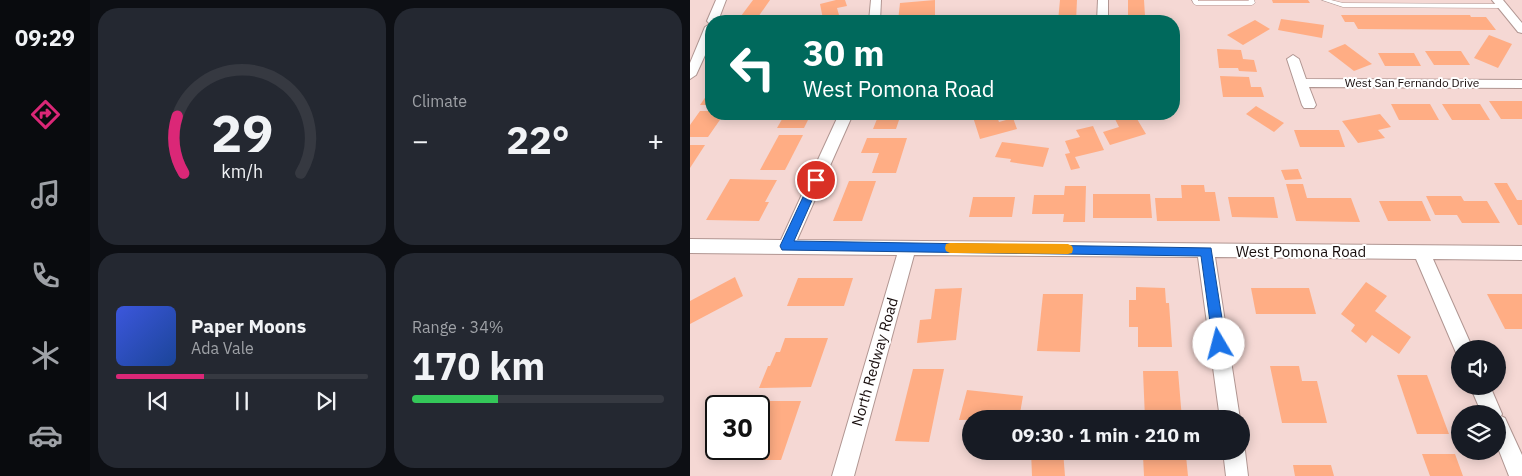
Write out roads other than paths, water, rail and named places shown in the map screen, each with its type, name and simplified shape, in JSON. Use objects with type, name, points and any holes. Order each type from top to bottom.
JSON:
[{"type":"street","points":[[715,15],[721,0]]},
{"type":"street","points":[[875,15],[876,0]]},
{"type":"street","points":[[1103,0],[1103,15]]},
{"type":"street","points":[[1499,3],[1517,18],[1522,30]]},
{"type":"street","points":[[690,75],[705,45]]},
{"type":"street","points":[[1293,59],[1309,105]]},
{"type":"street","name":"West San Fernando Drive","points":[[1301,83],[1522,84]]},
{"type":"street","points":[[786,246],[843,120]]},
{"type":"street","name":"West Pomona Road","points":[[690,246],[908,247],[1206,252],[1522,253]]},
{"type":"street","name":"North Redway Road","points":[[843,476],[908,247]]},
{"type":"street","points":[[1206,252],[1229,410]]},
{"type":"street","points":[[1422,253],[1460,340]]},
{"type":"street","points":[[1506,444],[1520,476]]},
{"type":"street","points":[[1235,460],[1237,476]]},
{"type":"lane","points":[[1195,0],[1196,3],[1252,3],[1251,0]]},
{"type":"lane","points":[[1325,0],[1343,6],[1382,3],[1499,3]]}]
